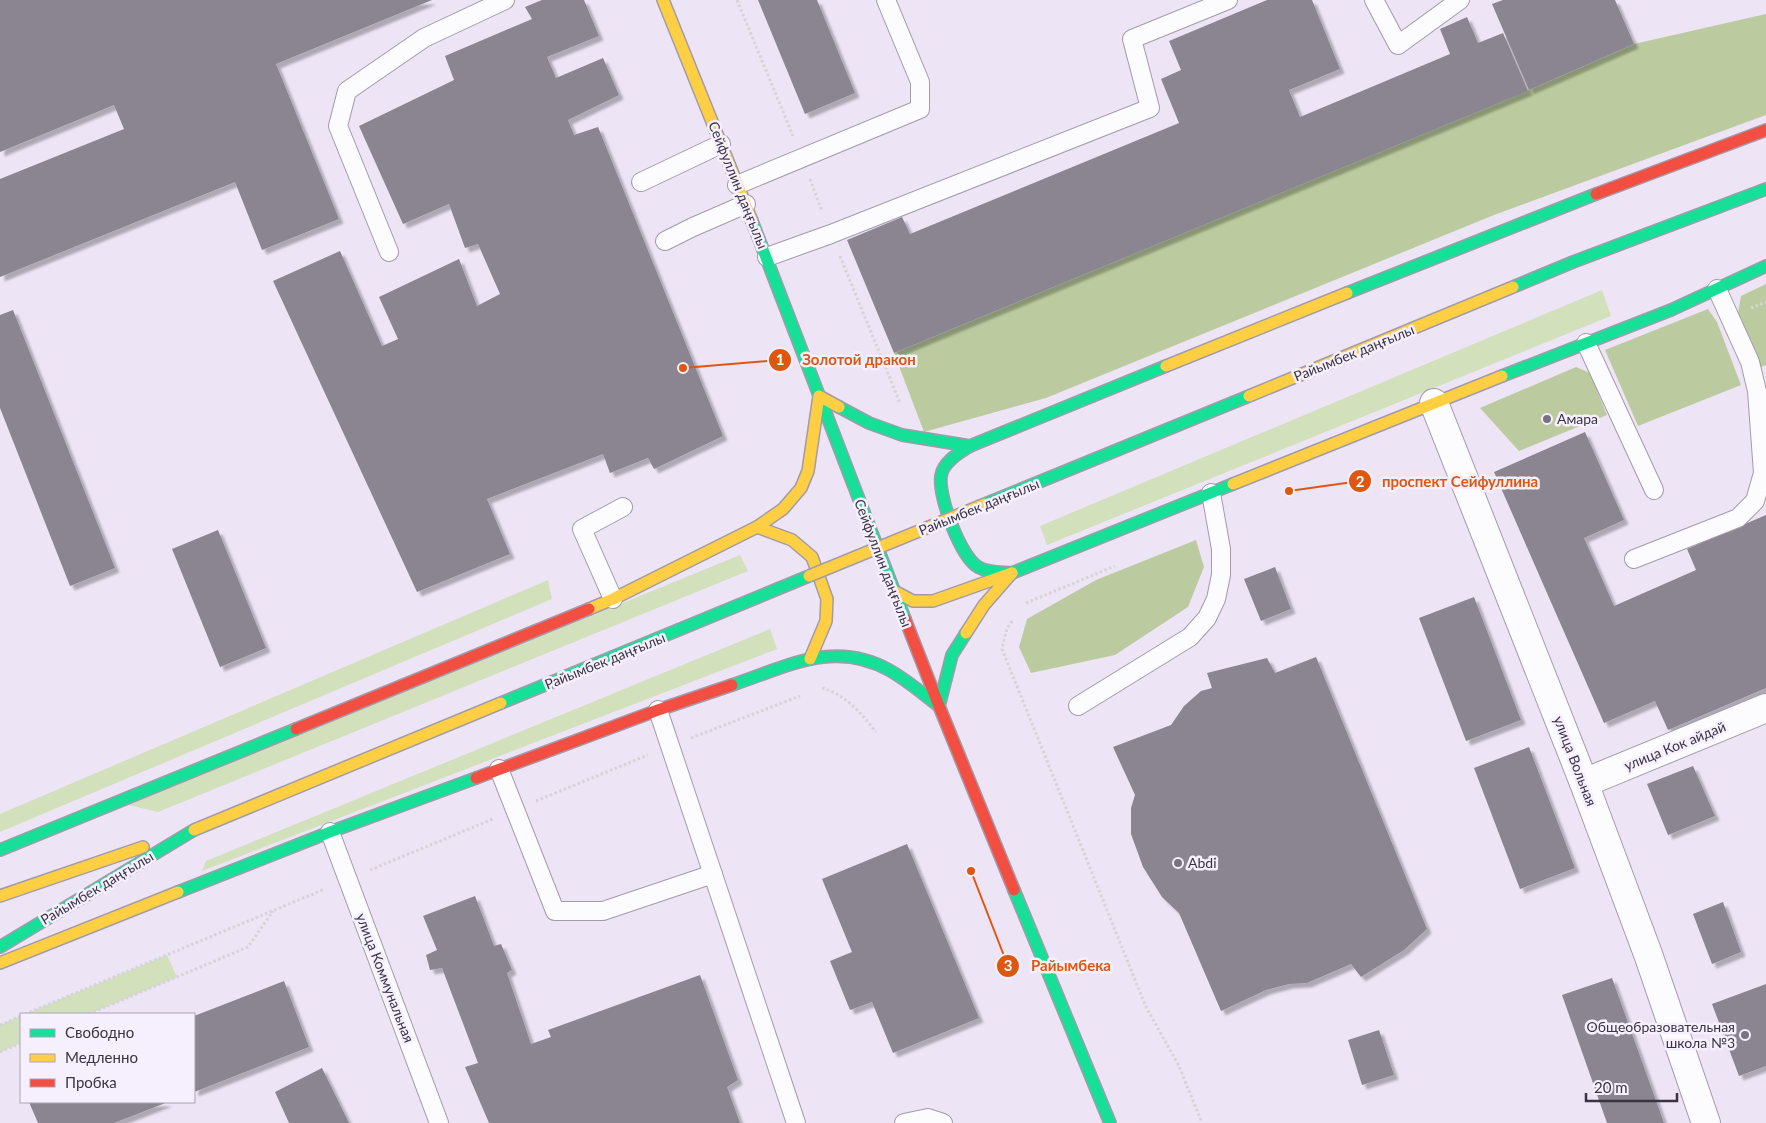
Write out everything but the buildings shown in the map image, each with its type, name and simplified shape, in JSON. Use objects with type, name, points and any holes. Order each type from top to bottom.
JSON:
[{"type":"main road","name":"Сейфуллин даңғылы","points":[[663,0],[767,257],[939,706],[1110,1123]]},
{"type":"main road","points":[[1012,573],[992,572],[975,566],[962,550],[942,494],[941,475],[953,457],[970,446],[1552,210],[1766,130]]},
{"type":"main road","name":"Райымбек даңғылы","points":[[0,896],[194,830],[1573,262],[1766,189]]},
{"type":"main road","points":[[894,591],[913,601],[933,601],[1012,573],[1671,310],[1766,266]]},
{"type":"main road","points":[[0,850],[614,598],[757,527],[783,509],[801,488],[808,471],[819,396],[864,420],[900,434],[927,441],[970,446]]},
{"type":"main road","points":[[757,527],[792,540],[812,557],[827,599],[826,621],[810,659]]},
{"type":"main road","points":[[0,963],[330,832],[658,710],[810,659],[832,655],[868,659],[893,671],[939,706],[952,655],[984,605],[1012,573]]},
{"type":"main road","name":"Райымбек даңғылы","points":[[0,947],[194,830]]},
{"type":"street","name":"улица Вольная","points":[[1434,403],[1584,783],[1648,954],[1706,1123]]},
{"type":"street","name":"улица Кок айдай","points":[[1584,783],[1766,708]]},
{"type":"lane","points":[[389,252],[338,126],[347,91],[424,38],[505,0]]},
{"type":"lane","points":[[737,185],[920,109],[920,82],[886,0]]},
{"type":"lane","points":[[767,257],[1150,108],[1132,39],[1228,0]]},
{"type":"lane","points":[[1374,0],[1398,45],[1460,0]]},
{"type":"lane","points":[[641,182],[721,144]]},
{"type":"lane","points":[[665,241],[694,226],[746,204]]},
{"type":"lane","points":[[1634,559],[1738,518],[1755,501],[1764,473],[1757,391],[1750,362],[1716,289]]},
{"type":"lane","points":[[1586,343],[1654,490]]},
{"type":"lane","points":[[1078,706],[1190,637],[1207,618],[1216,599],[1221,575],[1221,549],[1211,493]]},
{"type":"lane","points":[[614,598],[582,529],[623,508]]},
{"type":"lane","points":[[658,710],[796,1123]]},
{"type":"lane","points":[[499,769],[555,911],[603,911],[713,874]]},
{"type":"lane","name":"улица Коммунальная","points":[[330,832],[439,1123]]},
{"type":"lane","points":[[904,1123],[928,1118],[943,1123]]},
{"type":"path","points":[[1012,620],[1007,628],[1002,649],[1146,1007],[1179,1066],[1202,1123]]},
{"type":"path","points":[[813,691],[822,688],[833,691],[856,708],[876,732]]},
{"type":"path","points":[[28,1013],[670,746],[804,694]]},
{"type":"path","points":[[91,1013],[248,947],[273,910]]},
{"type":"path","points":[[0,1024],[20,1016]]},
{"type":"path","points":[[0,1052],[20,1043]]},
{"type":"green space","points":[[1766,14],[1766,115],[1494,215],[1046,398],[924,432],[894,353],[1529,90],[1634,44]]},
{"type":"green space","points":[[1766,284],[1766,365],[1761,367],[1738,313],[1741,296]]},
{"type":"green space","points":[[1602,290],[1611,316],[1047,545],[1040,526]]},
{"type":"green space","points":[[1708,309],[1717,322],[1741,385],[1638,426],[1605,350]]},
{"type":"green space","points":[[1576,367],[1590,373],[1607,415],[1519,451],[1480,408]]},
{"type":"green space","points":[[1196,540],[1204,567],[1188,607],[1115,655],[1031,673],[1019,647],[1027,619],[1096,580]]},
{"type":"green space","points":[[740,555],[748,571],[158,812],[129,805]]},
{"type":"green space","points":[[548,580],[552,599],[0,832],[0,814]]},
{"type":"green space","points":[[770,629],[777,649],[202,871],[206,861]]},
{"type":"green space","points":[[167,955],[177,977],[91,1013],[27,1013]]},
{"type":"green space","points":[[20,1016],[20,1043],[0,1052],[0,1025]]},
{"type":"traffic: fast","points":[[1573,262],[1766,189]]},
{"type":"traffic: fast","points":[[1347,293],[1596,194]]},
{"type":"traffic: fast","points":[[752,221],[905,619]]},
{"type":"traffic: fast","points":[[1513,287],[1573,262]]},
{"type":"traffic: fast","points":[[1502,376],[1671,310],[1766,266]]},
{"type":"traffic: fast","points":[[839,407],[869,423],[902,435],[970,446],[1166,366]]},
{"type":"traffic: fast","points":[[985,504],[1249,396]]},
{"type":"traffic: fast","points":[[970,446],[952,458],[945,466],[942,471],[941,485],[947,511],[964,551],[978,567],[990,571],[1012,573],[1233,484]]},
{"type":"traffic: fast","points":[[501,703],[809,576]]},
{"type":"traffic: fast","points":[[732,685],[810,659],[829,656],[849,657],[869,661],[889,670],[939,706],[952,655],[966,633]]},
{"type":"traffic: fast","points":[[0,850],[296,729]]},
{"type":"traffic: fast","points":[[178,892],[330,832],[476,778]]},
{"type":"traffic: fast","points":[[0,947],[194,830]]},
{"type":"traffic: fast","points":[[1014,890],[1110,1123]]},
{"type":"traffic: slow","points":[[663,0],[752,221]]},
{"type":"traffic: slow","points":[[1249,396],[1513,287]]},
{"type":"traffic: slow","points":[[1166,366],[1347,293]]},
{"type":"traffic: slow","points":[[1233,484],[1502,376]]},
{"type":"traffic: slow","points":[[589,609],[613,599],[757,527],[783,509],[801,488],[808,471],[819,396],[839,407]]},
{"type":"traffic: slow","points":[[809,576],[985,504]]},
{"type":"traffic: slow","points":[[757,527],[792,540],[812,557],[827,599],[826,621],[810,659]]},
{"type":"traffic: slow","points":[[894,591],[913,601],[933,601],[1012,573]]},
{"type":"traffic: slow","points":[[966,633],[984,605],[1012,573]]},
{"type":"traffic: slow","points":[[194,830],[501,703]]},
{"type":"traffic: slow","points":[[0,896],[143,847]]},
{"type":"traffic: slow","points":[[0,963],[178,892]]},
{"type":"traffic: jam","points":[[1596,194],[1766,130]]},
{"type":"traffic: jam","points":[[296,729],[589,609]]},
{"type":"traffic: jam","points":[[905,619],[1014,890]]},
{"type":"traffic: jam","points":[[476,778],[658,710],[732,685]]},
{"type":"place","name":"Золотой дракон","points":[[683,368]]},
{"type":"place","name":"Амара","points":[[1547,419]]},
{"type":"place","name":"проспект Сейфуллина","points":[[1289,491]]},
{"type":"place","name":"Abdi","points":[[1178,863]]},
{"type":"place","name":"Райымбека","points":[[971,871]]},
{"type":"place","name":"Общеобразовательная школа №3","points":[[1745,1035]]}]
